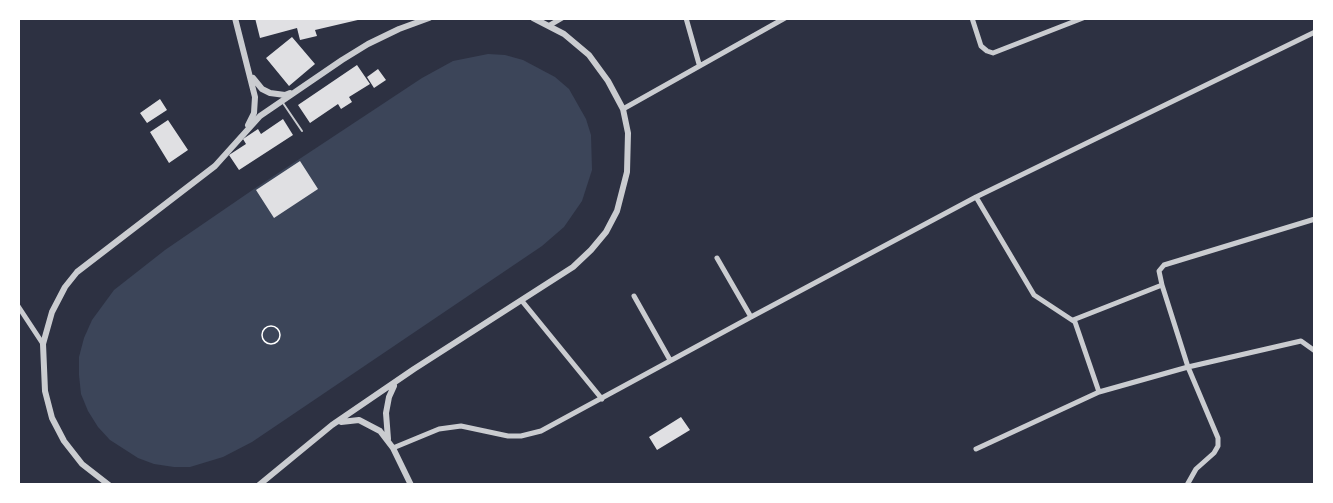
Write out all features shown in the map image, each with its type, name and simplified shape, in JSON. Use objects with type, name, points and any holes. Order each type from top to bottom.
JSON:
[{"type":"street","points":[[235,18],[250,75],[255,106],[251,120],[241,135]]},
{"type":"street","points":[[109,485],[82,464],[72,452],[57,429],[45,391],[43,344],[57,302],[73,276],[215,166],[254,122],[294,92],[368,45],[429,18]]},
{"type":"street","points":[[259,485],[332,425],[582,259],[612,222],[621,199],[628,158],[627,122],[623,109],[608,81],[589,55],[550,25],[533,18]]},
{"type":"street","points":[[550,25],[562,18]]},
{"type":"street","points":[[686,18],[699,64]]},
{"type":"street","points":[[623,109],[699,64],[785,18]]},
{"type":"street","points":[[972,18],[981,46],[993,53],[1083,18]]},
{"type":"street","points":[[393,448],[439,429],[461,426],[508,436],[521,436],[541,431],[976,197],[1315,32]]},
{"type":"street","points":[[250,75],[262,89],[270,93],[285,95],[294,92]]},
{"type":"street","points":[[976,197],[1034,295],[1076,325],[1099,392]]},
{"type":"street","points":[[1187,485],[1196,469],[1214,453],[1218,446],[1218,438],[1188,367],[1159,271],[1164,265],[1315,219]]},
{"type":"street","points":[[717,258],[750,317]]},
{"type":"street","points":[[1072,320],[1162,285]]},
{"type":"street","points":[[634,296],[670,360]]},
{"type":"street","points":[[522,301],[602,399]]},
{"type":"street","points":[[18,306],[43,344]]},
{"type":"street","points":[[976,449],[1099,392],[1188,367],[1300,341],[1315,351]]},
{"type":"street","points":[[388,440],[385,422],[387,404],[391,390],[397,382]]},
{"type":"street","points":[[332,425],[359,420],[373,426],[388,440],[411,485]]},
{"type":"street","points":[[403,485],[408,478]]},
{"type":"lane","points":[[282,101],[302,131]]},
{"type":"path","points":[[269,326],[277,329],[280,337],[277,342],[269,344],[263,341],[261,335],[263,329],[269,326]]},
{"type":"shaded area","points":[[488,54],[505,55],[523,60],[555,77],[569,89],[586,119],[591,135],[592,170],[582,201],[564,227],[542,246],[252,442],[223,457],[190,467],[154,464],[138,458],[110,440],[98,427],[81,394],[79,357],[92,320],[114,290],[165,250],[422,78],[453,61]]},
{"type":"building","points":[[255,18],[362,19],[315,30],[317,36],[300,40],[297,28],[260,38]]},
{"type":"building","points":[[292,37],[315,64],[289,86],[266,58]]},
{"type":"building","points":[[357,65],[370,84],[349,97],[352,102],[341,109],[338,104],[310,123],[298,105]]},
{"type":"building","points":[[378,69],[386,80],[374,88],[367,77]]},
{"type":"building","points":[[160,99],[167,110],[147,123],[140,113]]},
{"type":"building","points":[[283,119],[293,135],[239,170],[229,155],[246,144],[243,139],[258,129],[261,134]]},
{"type":"building","points":[[168,120],[188,150],[169,163],[150,132]]},
{"type":"building","points":[[300,161],[318,189],[274,218],[256,190]]},
{"type":"building","points":[[681,417],[690,430],[657,450],[649,437]]}]
